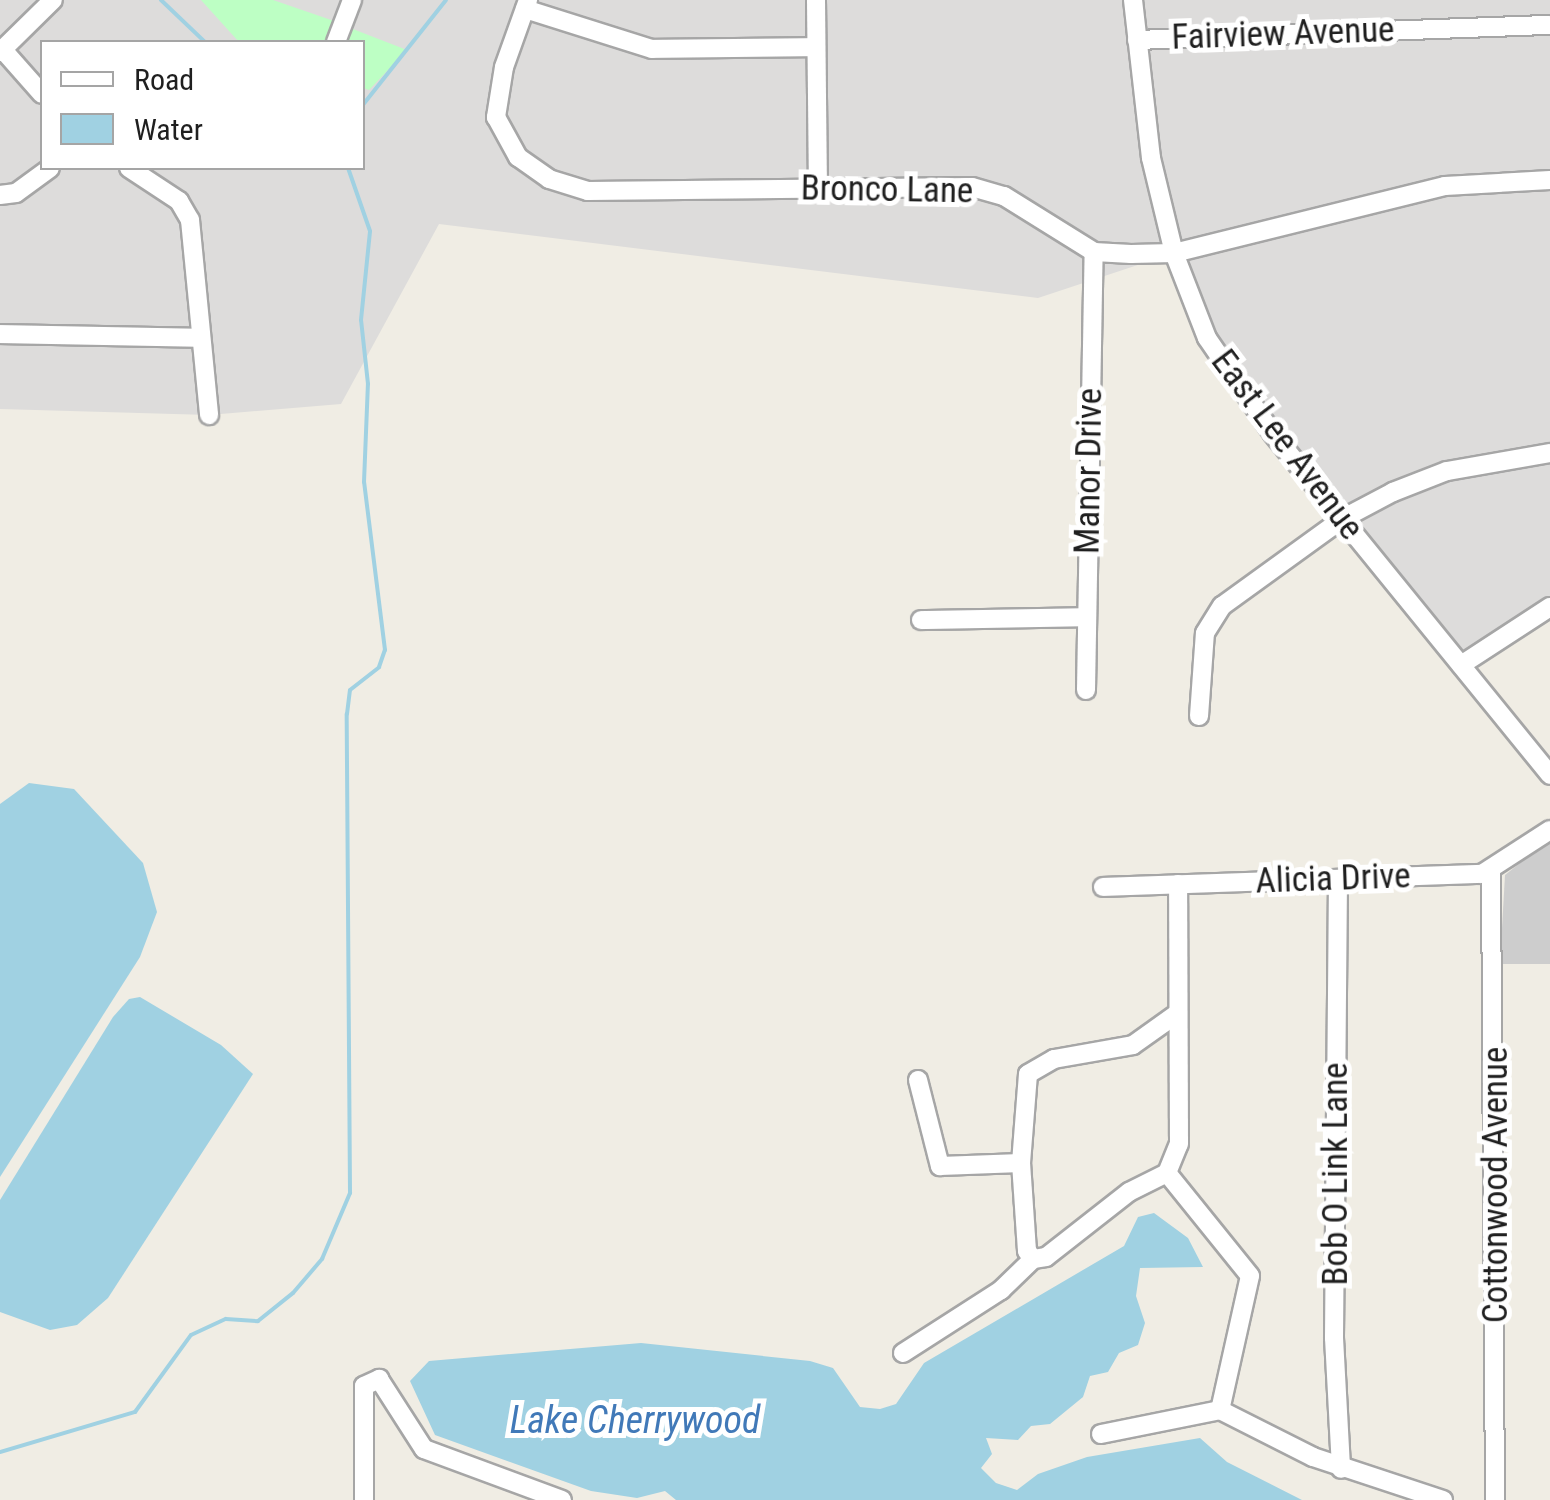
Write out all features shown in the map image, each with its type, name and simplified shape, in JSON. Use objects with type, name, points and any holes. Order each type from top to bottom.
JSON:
[{"type":"street","points":[[40,92],[2,51],[52,0]]},
{"type":"street","points":[[337,40],[352,0]]},
{"type":"street","points":[[816,0],[818,187]]},
{"type":"street","name":"East Lee Avenue","points":[[1132,0],[1145,128],[1174,253],[1223,367],[1550,775]]},
{"type":"street","points":[[526,4],[652,49],[816,47]]},
{"type":"street","name":"Bronco Lane","points":[[526,4],[496,108],[512,150],[549,179],[588,191],[818,187],[991,192],[1094,252],[1174,253],[1428,189],[1550,180]]},
{"type":"street","name":"Fairview Avenue","points":[[1137,40],[1550,25]]},
{"type":"street","points":[[0,195],[16,192],[47,170]]},
{"type":"street","points":[[132,170],[185,209],[194,236],[209,415]]},
{"type":"street","name":"Manor Drive","points":[[1086,690],[1094,252]]},
{"type":"street","points":[[0,334],[202,338]]},
{"type":"street","points":[[1199,716],[1201,650],[1210,620],[1342,519],[1446,471],[1550,453]]},
{"type":"street","points":[[1461,664],[1550,607]]},
{"type":"street","points":[[921,620],[1087,617]]},
{"type":"street","points":[[1491,871],[1550,830]]},
{"type":"street","name":"Alicia Drive","points":[[1103,887],[1491,871]]},
{"type":"street","name":"Cottonwood Avenue","points":[[1491,871],[1496,1500]]},
{"type":"street","name":"Bob O Link Lane","points":[[1338,879],[1334,1338],[1342,1469]]},
{"type":"street","points":[[903,1352],[1001,1290],[1033,1259],[1071,1242],[1129,1192],[1167,1173],[1179,1144],[1175,1015],[1178,884]]},
{"type":"street","points":[[1033,1259],[1024,1242],[1020,1163],[1028,1074],[1054,1058],[1134,1045],[1175,1015]]},
{"type":"street","points":[[918,1080],[940,1166],[1020,1163]]},
{"type":"street","points":[[1167,1173],[1250,1276],[1220,1410]]},
{"type":"street","points":[[364,1500],[364,1386],[379,1379],[424,1449],[555,1499]]},
{"type":"street","points":[[1101,1434],[1220,1410],[1342,1469],[1443,1500]]},
{"type":"shaded area","points":[[0,0],[1550,0],[1550,612],[1461,665],[1207,338],[1174,253],[1038,298],[439,224],[341,404],[209,415],[0,409]]},
{"type":"shaded area","points":[[1550,839],[1550,964],[1500,964],[1505,875]]},
{"type":"green space","points":[[201,0],[273,0],[337,22],[331,40],[237,40]]},
{"type":"green space","points":[[345,26],[407,50],[369,90],[365,89],[365,40],[340,40]]},
{"type":"water","points":[[29,783],[74,789],[143,863],[157,912],[140,957],[0,1177],[0,804]]},
{"type":"water","points":[[140,997],[221,1045],[253,1074],[108,1298],[77,1325],[50,1330],[0,1312],[0,1200],[113,1017],[129,999]]},
{"type":"water","name":"Lake Cherrywood","points":[[1154,1213],[1188,1238],[1203,1267],[1140,1268],[1136,1296],[1145,1323],[1138,1345],[1119,1353],[1108,1372],[1090,1376],[1083,1397],[1050,1424],[1031,1426],[1018,1440],[986,1438],[992,1454],[981,1468],[996,1483],[1017,1490],[1038,1474],[1087,1457],[1200,1438],[1227,1462],[1302,1500],[676,1500],[665,1491],[637,1498],[591,1491],[435,1435],[410,1381],[429,1361],[641,1343],[810,1361],[833,1368],[860,1407],[880,1409],[896,1404],[924,1363],[1124,1246],[1138,1217]]},
{"type":"waterway","points":[[161,0],[203,40]]},
{"type":"waterway","points":[[365,102],[446,0]]},
{"type":"waterway","points":[[0,1452],[135,1412],[191,1335],[226,1319],[258,1321],[293,1293],[322,1259],[350,1193],[347,714],[350,690],[379,667],[385,650],[364,482],[368,384],[361,320],[370,231],[349,170]]}]
